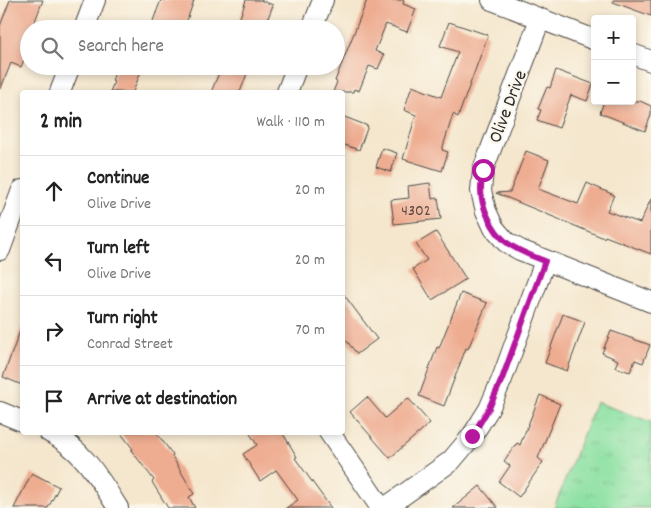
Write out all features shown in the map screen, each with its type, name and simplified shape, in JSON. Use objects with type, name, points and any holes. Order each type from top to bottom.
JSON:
[{"type":"street","points":[[87,20],[95,0]]},
{"type":"street","points":[[315,20],[322,0]]},
{"type":"street","points":[[492,0],[591,38]]},
{"type":"street","name":"Olive Drive","points":[[540,18],[483,170],[481,191],[486,211],[494,228],[506,242],[520,250],[651,302]]},
{"type":"street","points":[[636,55],[651,61]]},
{"type":"street","points":[[61,90],[67,75]]},
{"type":"street","points":[[288,90],[294,75]]},
{"type":"street","points":[[0,250],[13,200]]},
{"type":"street","points":[[385,508],[451,460],[472,436],[489,408],[502,379],[545,261]]},
{"type":"street","points":[[0,412],[20,420]]},
{"type":"street","points":[[55,435],[63,439],[93,468],[118,508]]},
{"type":"street","points":[[331,435],[381,508]]},
{"type":"green space","points":[[596,402],[651,422],[651,508],[554,508]]},
{"type":"building","points":[[10,0],[43,0],[35,20],[20,20],[20,67],[11,63],[1,88],[0,88],[0,26]]},
{"type":"building","points":[[161,0],[194,0],[187,20],[153,20]]},
{"type":"building","points":[[246,0],[260,0],[273,5],[267,20],[239,20]]},
{"type":"building","points":[[367,0],[404,0],[403,4],[416,9],[407,32],[386,24],[375,51],[384,55],[378,69],[369,66],[359,91],[354,89],[353,92],[334,90],[337,75],[345,75],[345,56]]},
{"type":"building","points":[[613,0],[651,0],[651,16],[613,2]]},
{"type":"building","points":[[449,22],[488,35],[458,117],[453,114],[442,150],[448,152],[442,171],[403,159],[416,115],[404,110],[412,86],[441,97],[458,52],[440,46]]},
{"type":"building","points":[[556,70],[591,83],[587,101],[571,95],[559,128],[537,120],[541,110],[538,109],[547,87],[550,88]]},
{"type":"building","points":[[114,75],[140,75],[134,90],[111,90],[114,82],[112,81]]},
{"type":"building","points":[[218,75],[247,75],[241,90],[212,90]]},
{"type":"building","points":[[636,101],[640,101],[651,106],[651,115],[645,131],[600,113],[603,105],[636,105]]},
{"type":"building","points":[[345,117],[368,126],[359,150],[345,145]]},
{"type":"building","points":[[382,148],[397,153],[391,172],[376,167]]},
{"type":"building","points":[[526,151],[549,160],[538,189],[578,204],[587,183],[614,195],[607,211],[640,223],[651,199],[651,254],[605,236],[604,238],[496,193],[510,192]]},
{"type":"building","points":[[430,183],[432,199],[438,198],[441,219],[394,224],[391,200],[409,198],[408,186]]},
{"type":"building","points":[[436,232],[466,279],[432,300],[413,269],[427,260],[416,244]]},
{"type":"building","points":[[461,293],[487,303],[468,349],[466,348],[444,406],[419,396],[437,347],[439,348]]},
{"type":"building","points":[[345,296],[377,339],[357,354],[345,339]]},
{"type":"building","points":[[563,314],[585,322],[567,371],[545,363]]},
{"type":"building","points":[[20,331],[20,384],[3,377]]},
{"type":"building","points":[[611,331],[650,345],[643,363],[635,360],[630,372],[615,367],[618,360],[602,353]]},
{"type":"building","points":[[540,395],[560,404],[538,458],[543,462],[519,497],[499,482],[510,466],[504,461],[517,443],[520,445]]},
{"type":"building","points":[[367,397],[385,418],[408,398],[430,423],[390,458],[350,412]]},
{"type":"building","points":[[122,435],[158,435],[173,455],[194,494],[189,497],[195,508],[168,508],[152,482],[154,480],[131,450],[133,449]]},
{"type":"building","points":[[251,435],[284,435],[297,457],[295,458],[331,508],[286,508],[298,500],[276,470],[260,481],[243,454],[257,445]]},
{"type":"building","points":[[32,473],[59,487],[48,508],[14,508]]},
{"type":"building","points":[[480,486],[498,508],[453,508]]},
{"type":"route","points":[[472,436],[489,408],[502,379],[545,261],[506,242],[494,228],[486,211],[481,191],[483,170]]}]
